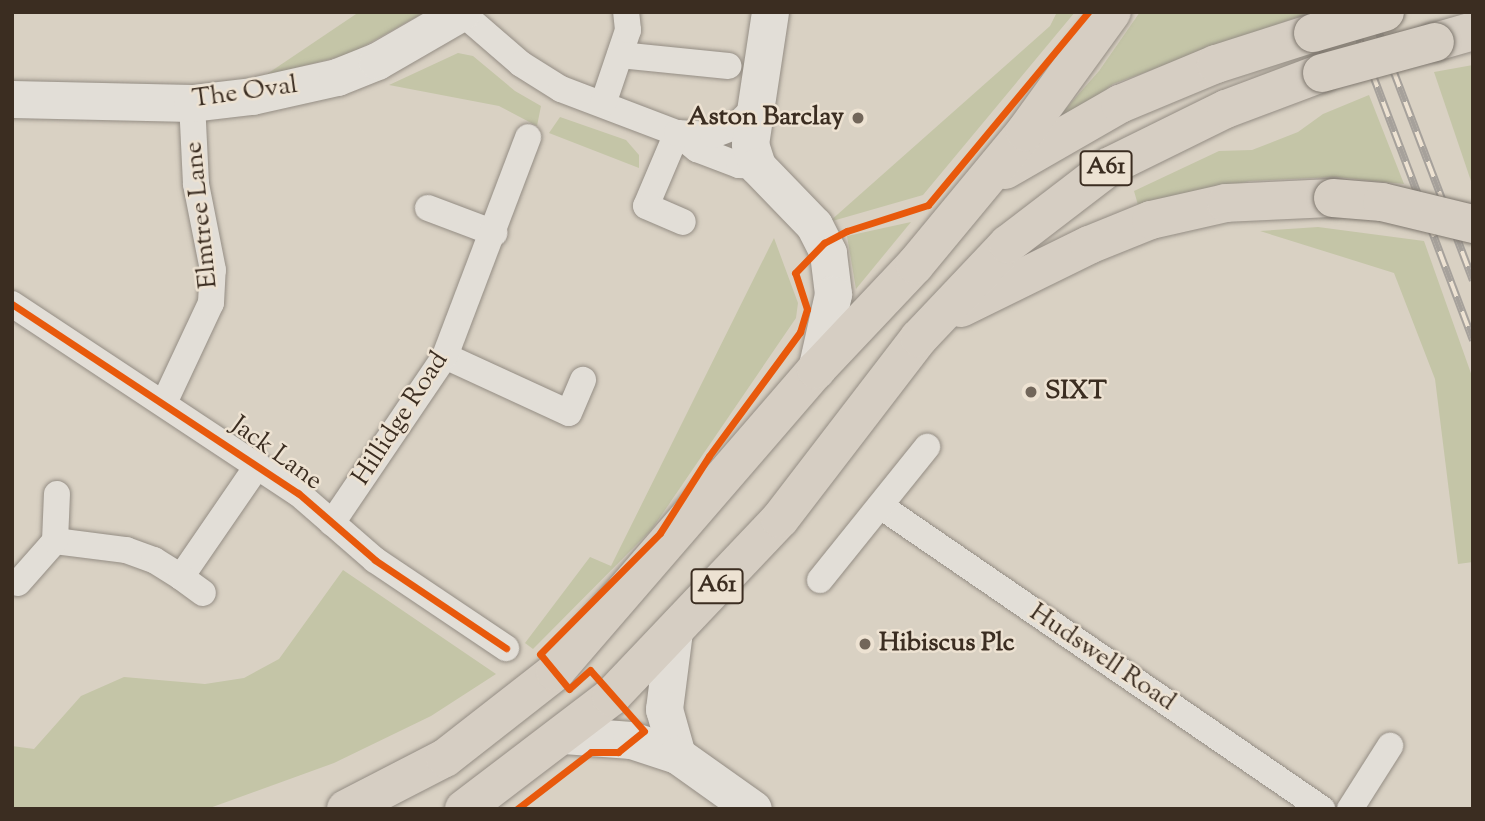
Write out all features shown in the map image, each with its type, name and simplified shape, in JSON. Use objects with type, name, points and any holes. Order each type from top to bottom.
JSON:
[{"type":"highway","name":"A61","points":[[346,809],[445,758],[555,672],[816,370],[915,265],[1024,132],[1112,12]]},
{"type":"highway","name":"A61","points":[[974,190],[1120,104],[1216,64],[1385,12]]},
{"type":"highway","name":"A61","points":[[464,809],[611,697],[780,519],[931,325],[1007,244],[1110,166],[1226,109],[1322,73],[1461,30]]},
{"type":"highway","points":[[931,325],[1088,245],[1151,220],[1226,203],[1333,198],[1382,202],[1473,224]]},
{"type":"street","points":[[603,104],[628,30],[626,12]]},
{"type":"street","points":[[769,12],[750,144],[757,166],[814,225],[828,253],[832,294],[816,370]]},
{"type":"street","points":[[462,13],[521,64],[561,89],[677,133],[697,149],[739,165],[757,166]]},
{"type":"street","name":"The Oval","points":[[12,99],[192,103],[252,96],[337,77],[377,61],[462,13]]},
{"type":"street","points":[[620,55],[728,66]]},
{"type":"street","name":"Elmtree Lane","points":[[165,401],[211,303],[213,270],[196,184],[192,103]]},
{"type":"street","points":[[677,133],[713,135],[736,126],[755,107]]},
{"type":"street","points":[[677,133],[646,206],[682,222]]},
{"type":"street","name":"Hillidge Road","points":[[332,523],[445,356],[494,233],[528,137]]},
{"type":"street","points":[[428,208],[494,233]]},
{"type":"street","name":"Jack Lane","points":[[12,304],[165,401],[258,465],[375,560],[506,648]]},
{"type":"street","points":[[445,356],[569,413],[583,380]]},
{"type":"street","points":[[820,580],[882,507],[927,447]]},
{"type":"street","points":[[181,577],[258,465]]},
{"type":"street","points":[[18,583],[55,541],[57,494]]},
{"type":"street","name":"Hudswell Road","points":[[882,507],[1322,809]]},
{"type":"street","points":[[55,541],[126,550],[153,560],[203,593]]},
{"type":"street","points":[[674,631],[664,709],[677,755]]},
{"type":"street","points":[[564,735],[631,740],[677,755],[753,809]]},
{"type":"street","points":[[1350,809],[1390,746]]},
{"type":"green space","points":[[359,12],[425,12],[350,54],[264,76]]},
{"type":"green space","points":[[1057,12],[1075,12],[923,195],[829,222],[1050,26]]},
{"type":"green space","points":[[1140,12],[1311,12],[1113,84],[1058,126],[1054,122],[1099,71]]},
{"type":"green space","points":[[458,53],[473,56],[515,91],[541,106],[537,126],[499,106],[389,85]]},
{"type":"green space","points":[[1473,65],[1473,187],[1434,72]]},
{"type":"green space","points":[[1369,95],[1404,184],[1336,177],[1250,181],[1138,205],[1134,191],[1219,151],[1252,150],[1298,132],[1323,114]]},
{"type":"green space","points":[[560,117],[626,140],[639,155],[639,168],[549,133]]},
{"type":"green space","points":[[911,222],[856,289],[847,236]]},
{"type":"green space","points":[[1318,227],[1424,241],[1473,379],[1473,562],[1458,564],[1435,379],[1394,273],[1260,231]]},
{"type":"green space","points":[[774,238],[798,303],[796,318],[652,529],[533,649],[525,643],[590,557],[611,566]]},
{"type":"green space","points":[[343,570],[496,674],[431,716],[334,763],[207,809],[12,809],[12,746],[34,749],[81,696],[124,677],[205,684],[244,678],[279,659]]},
{"type":"railway","points":[[1349,12],[1473,340]]},
{"type":"railway","points":[[1371,12],[1473,280]]},
{"type":"cycle path","points":[[517,809],[591,752],[618,752],[644,731],[590,670],[569,689],[540,654],[660,533],[709,456],[800,332],[807,309],[795,273],[824,243],[847,231],[928,205],[1088,12]]},
{"type":"cycle path","points":[[12,304],[298,493],[375,560],[506,648]]},
{"type":"place","name":"Aston Barclay","points":[[858,118]]},
{"type":"place","name":"SIXT","points":[[1031,392]]},
{"type":"place","name":"Hibiscus Plc","points":[[865,644]]}]
